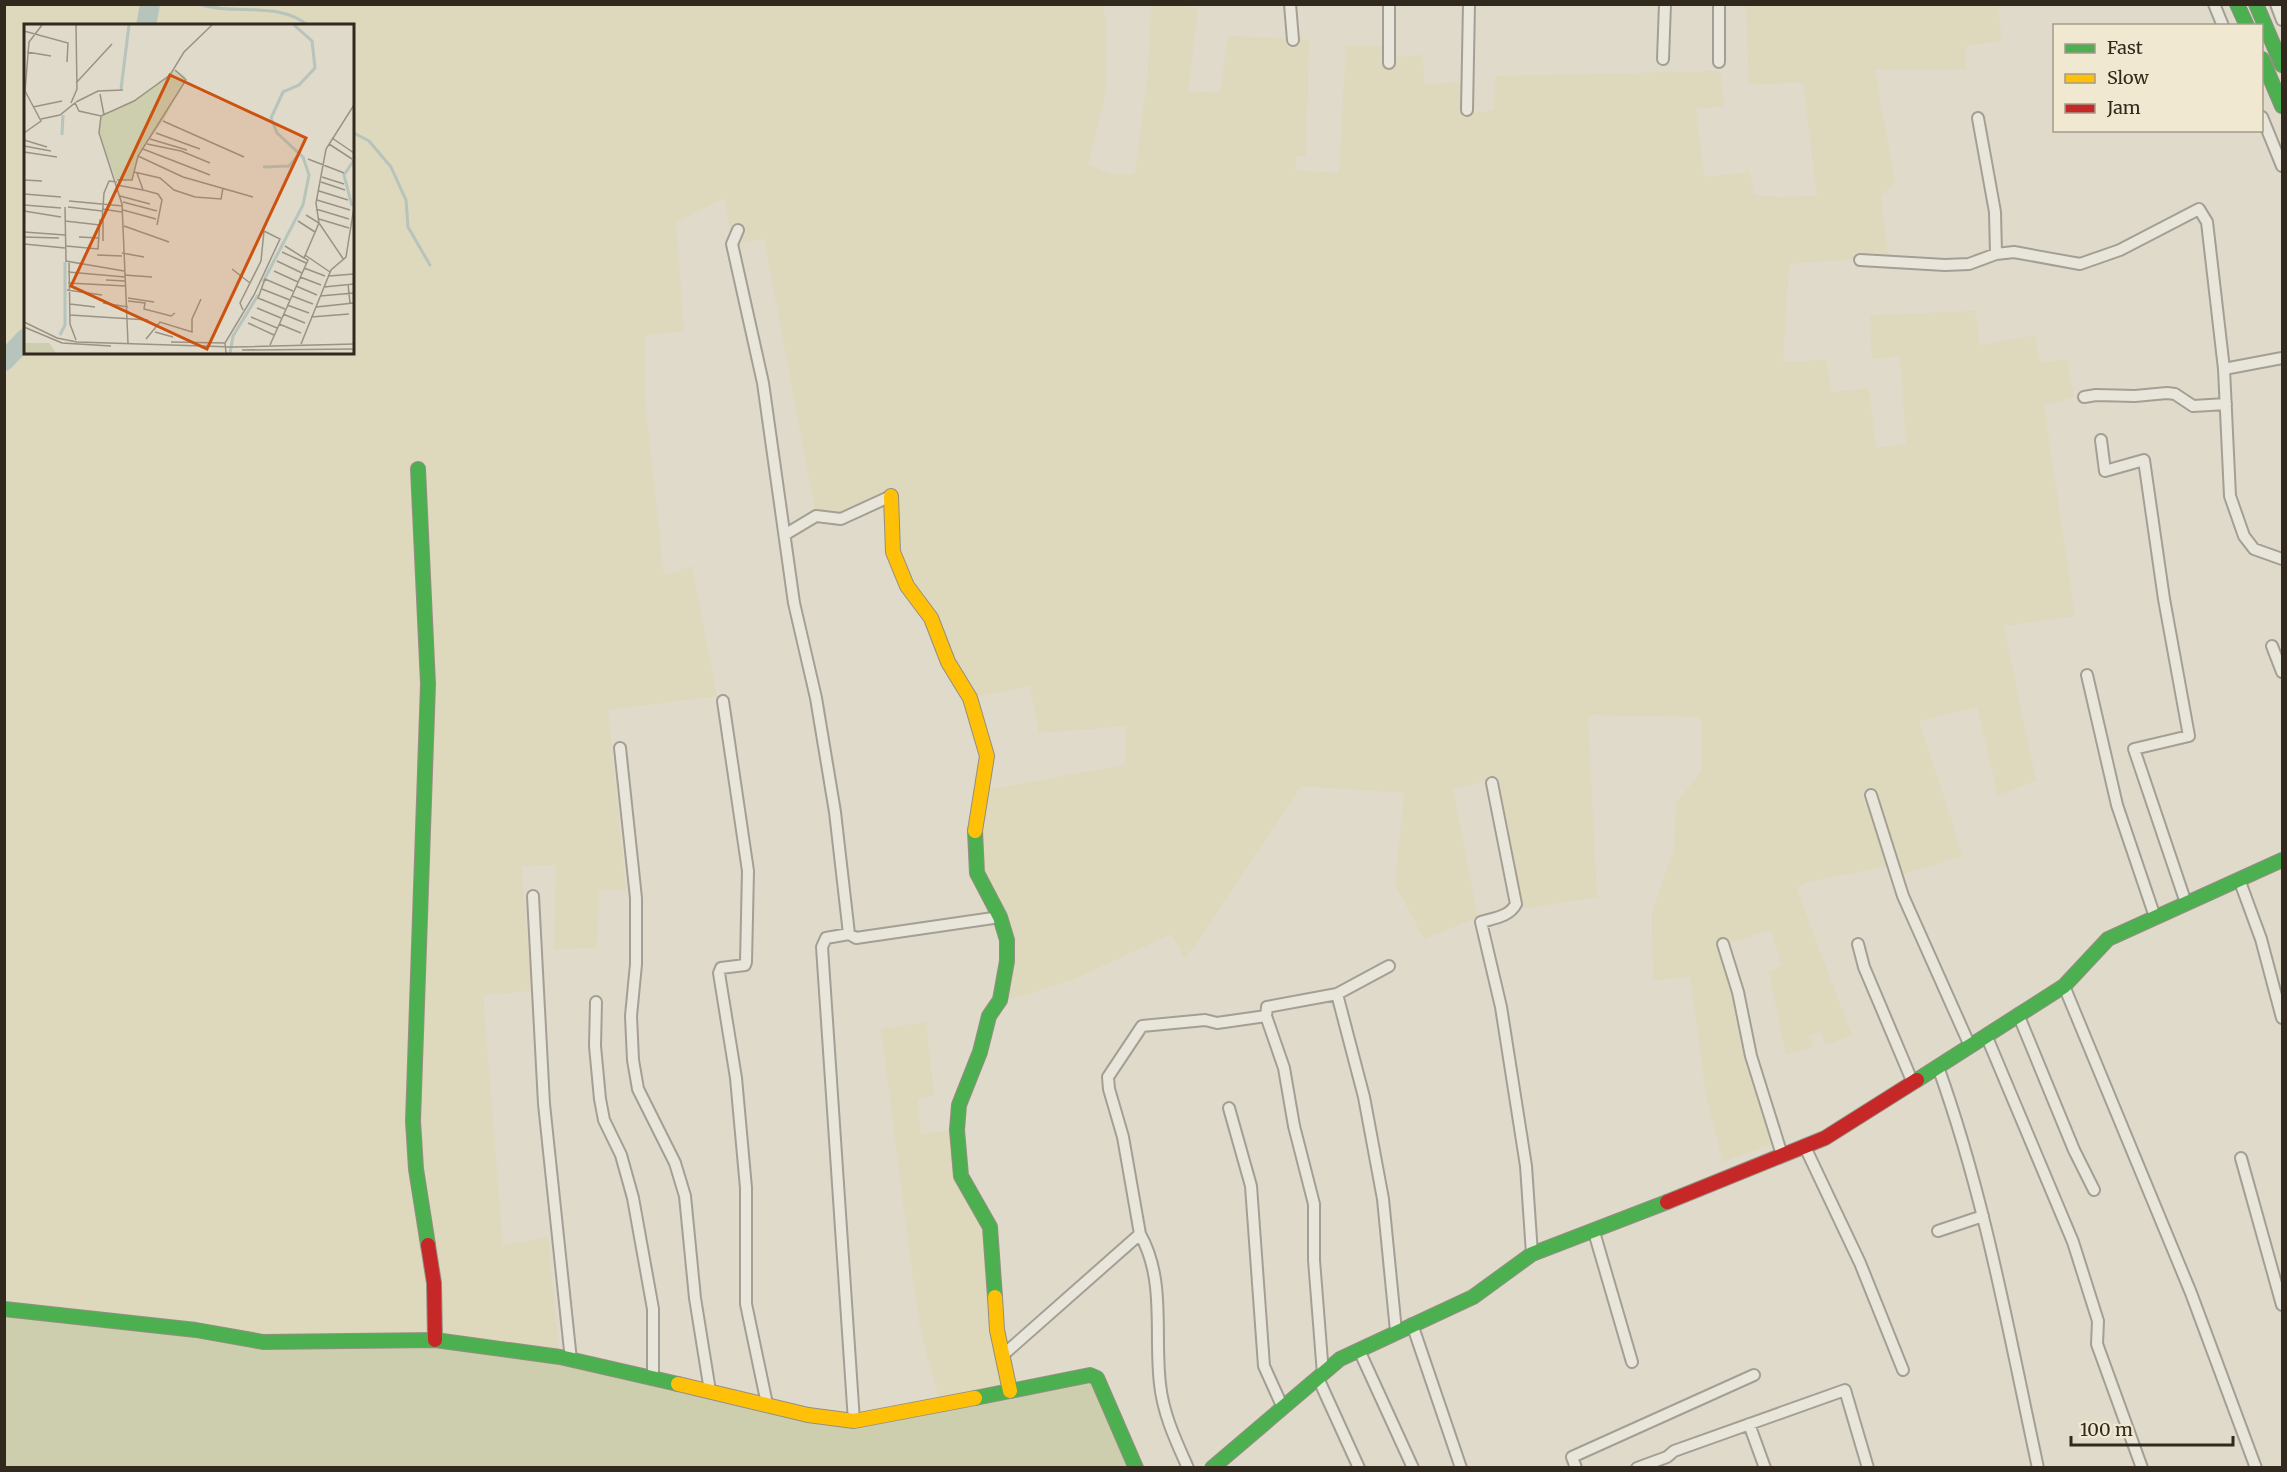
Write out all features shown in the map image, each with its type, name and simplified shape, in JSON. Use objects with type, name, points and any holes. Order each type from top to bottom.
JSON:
[{"type":"main road","points":[[2237,4],[2246,24]]},
{"type":"main road","points":[[2256,4],[2283,65]]},
{"type":"main road","points":[[2263,61],[2283,106]]},
{"type":"main road","points":[[418,469],[428,684],[413,1121],[416,1169],[434,1283],[435,1340]]},
{"type":"main road","points":[[891,496],[893,552],[907,586],[931,618],[948,662],[970,698],[985,740],[986,772],[980,791],[975,851],[977,873],[1000,917],[1007,940],[1007,961],[1000,1000],[989,1016],[980,1052],[959,1105],[957,1130],[961,1176],[990,1227],[997,1330],[1010,1391]]},
{"type":"main road","points":[[1212,1467],[1340,1359],[1481,1292],[1532,1254],[1594,1232],[1825,1138],[2064,986],[2108,939],[2283,860]]},
{"type":"main road","points":[[4,1309],[184,1328],[263,1342],[435,1340],[571,1360],[808,1415],[854,1421],[1090,1375],[1097,1378],[1136,1467]]},
{"type":"street","points":[[1290,4],[1293,40]]},
{"type":"street","points":[[1389,4],[1389,63]]},
{"type":"street","points":[[1467,110],[1469,4]]},
{"type":"street","points":[[1664,59],[1665,4]]},
{"type":"street","points":[[1719,4],[1719,62]]},
{"type":"street","points":[[2214,4],[2222,24]]},
{"type":"street","points":[[1978,118],[1995,212],[1996,254]]},
{"type":"street","points":[[2263,119],[2283,166]]},
{"type":"street","points":[[1860,260],[1945,265],[1969,264],[1996,254],[2031,253],[2080,264],[2093,261],[2199,209],[2207,222],[2224,369],[2230,496],[2236,519],[2244,536],[2254,549],[2283,560]]},
{"type":"street","points":[[738,230],[732,244],[763,383],[762,391],[786,534],[794,603],[816,698],[835,812],[849,934]]},
{"type":"street","points":[[2224,369],[2283,358]]},
{"type":"street","points":[[2084,397],[2167,393],[2175,394],[2193,406],[2226,404]]},
{"type":"street","points":[[2101,440],[2105,471],[2144,460],[2164,599],[2188,736],[2134,749],[2186,903]]},
{"type":"street","points":[[786,534],[816,516],[841,519],[891,496]]},
{"type":"street","points":[[2272,646],[2283,672]]},
{"type":"street","points":[[2087,675],[2117,805],[2155,917]]},
{"type":"street","points":[[723,701],[748,882],[746,962],[745,965],[720,968],[719,973],[736,1078],[745,1177],[746,1304],[766,1404]]},
{"type":"street","points":[[620,748],[636,898],[636,964],[631,1016],[633,1060],[639,1089],[675,1162],[685,1196],[695,1298],[710,1391]]},
{"type":"street","points":[[1492,783],[1516,904],[1512,911],[1505,915],[1481,922],[1501,1007],[1526,1166],[1532,1254]]},
{"type":"street","points":[[1871,795],[1903,896],[1970,1046]]},
{"type":"street","points":[[2240,879],[2261,939],[2283,1018]]},
{"type":"street","points":[[533,896],[544,1104],[571,1360]]},
{"type":"street","points":[[854,1421],[826,998],[821,962],[826,938],[849,934],[856,938],[1000,917]]},
{"type":"street","points":[[1723,944],[1738,992],[1751,1056],[1782,1155]]},
{"type":"street","points":[[1858,944],[1864,967],[1913,1083]]},
{"type":"street","points":[[1359,1467],[1321,1376],[1314,1260],[1314,1203],[1294,1126],[1284,1068],[1266,1016],[1268,1007],[1337,994],[1389,966]]},
{"type":"street","points":[[2064,986],[2191,1293],[2256,1467]]},
{"type":"street","points":[[1337,994],[1364,1097],[1383,1199],[1396,1331]]},
{"type":"street","points":[[596,1002],[595,1046],[600,1099],[604,1120],[621,1155],[633,1198],[652,1309],[653,1378]]},
{"type":"street","points":[[2018,1014],[2074,1150],[2094,1190]]},
{"type":"street","points":[[1188,1467],[1170,1427],[1161,1390],[1160,1333],[1152,1260],[1140,1234],[1123,1137],[1109,1089],[1110,1072],[1142,1026],[1205,1020],[1218,1023],[1266,1016]]},
{"type":"street","points":[[1986,1035],[2073,1242],[2098,1321],[2097,1344],[2142,1467]]},
{"type":"street","points":[[1938,1067],[1952,1104],[1983,1216],[2038,1467]]},
{"type":"street","points":[[1229,1108],[1251,1186],[1264,1366],[1283,1408]]},
{"type":"street","points":[[1805,1147],[1860,1263],[1903,1370]]},
{"type":"street","points":[[2241,1158],[2283,1305]]},
{"type":"street","points":[[1938,1230],[1983,1216]]},
{"type":"street","points":[[1594,1232],[1632,1362]]},
{"type":"street","points":[[1003,1355],[1140,1234]]},
{"type":"street","points":[[1412,1324],[1461,1467]]},
{"type":"street","points":[[1359,1350],[1413,1467]]},
{"type":"street","points":[[1576,1467],[1572,1457],[1754,1375]]},
{"type":"street","points":[[1637,1467],[1667,1457],[1674,1451],[1845,1390],[1868,1467]]},
{"type":"street","points":[[1749,1424],[1765,1467]]},
{"type":"shaded area","points":[[4,5],[1103,5],[1106,19],[1106,93],[1088,165],[1111,174],[1135,174],[1148,72],[1151,5],[1178,5],[1198,9],[1188,91],[1220,93],[1228,36],[1309,39],[1306,156],[1297,156],[1295,170],[1339,173],[1346,46],[1389,46],[1387,58],[1422,55],[1425,84],[1464,82],[1465,114],[1494,110],[1495,76],[1720,71],[1724,106],[1696,109],[1704,177],[1750,172],[1754,195],[1780,197],[1817,196],[1803,82],[1749,85],[1746,5],[1998,5],[2002,41],[1966,46],[1965,70],[1875,70],[1895,184],[1881,196],[1888,255],[1877,258],[1789,264],[1783,362],[1826,360],[1832,392],[1869,388],[1876,448],[1906,444],[1900,356],[1872,359],[1870,315],[1975,311],[1980,345],[2035,335],[2040,363],[2067,359],[2074,397],[2044,406],[2075,616],[2004,626],[2036,781],[1998,795],[1977,707],[1919,721],[1963,856],[1902,875],[1888,866],[1812,881],[1796,888],[1852,1035],[1826,1045],[1820,1031],[1810,1036],[1813,1046],[1786,1055],[1769,972],[1782,965],[1771,930],[1720,946],[1776,1142],[1723,1162],[1706,1095],[1690,976],[1653,981],[1652,912],[1674,849],[1676,803],[1701,772],[1701,717],[1588,715],[1597,897],[1520,909],[1486,781],[1453,789],[1478,917],[1424,939],[1395,884],[1404,793],[1301,786],[1185,959],[1171,934],[1077,978],[1026,995],[1000,1000],[1007,940],[977,873],[980,791],[1125,765],[1126,726],[1039,733],[1030,686],[970,698],[893,552],[891,497],[841,519],[816,516],[764,239],[732,244],[725,198],[676,223],[684,331],[645,336],[645,400],[664,575],[692,566],[717,696],[608,710],[626,890],[599,890],[597,947],[554,950],[556,865],[522,866],[531,991],[483,995],[503,1245],[548,1237],[560,1357],[263,1342],[5,1309]]},
{"type":"shaded area","points":[[926,1022],[934,1095],[917,1099],[921,1134],[957,1130],[961,1176],[980,1206],[1010,1391],[941,1405],[921,1333],[916,1302],[881,1029]]},
{"type":"green space","points":[[4,1309],[263,1342],[435,1340],[854,1421],[1090,1375],[1136,1467],[5,1467]]},
{"type":"waterway","points":[[146,24],[150,4]]},
{"type":"waterway","points":[[199,4],[227,9],[283,13],[306,24]]},
{"type":"waterway","points":[[354,133],[369,141],[391,167],[406,200],[408,227],[430,265]]},
{"type":"waterway","points":[[4,361],[24,340]]},
{"type":"traffic: fast","points":[[2237,4],[2246,24]]},
{"type":"traffic: fast","points":[[2256,4],[2282,65]]},
{"type":"traffic: fast","points":[[2263,61],[2282,106]]},
{"type":"traffic: fast","points":[[418,469],[428,684],[413,1121],[416,1169],[428,1245]]},
{"type":"traffic: fast","points":[[975,831],[977,873],[1000,917],[1007,940],[1007,961],[1000,1000],[989,1016],[980,1052],[959,1105],[957,1130],[961,1176],[990,1227],[995,1297]]},
{"type":"traffic: fast","points":[[1917,1080],[2064,986],[2108,939],[2282,860]]},
{"type":"traffic: fast","points":[[1212,1468],[1340,1359],[1473,1297],[1532,1254],[1667,1202]]},
{"type":"traffic: fast","points":[[4,1309],[196,1330],[263,1342],[435,1340],[560,1357],[678,1384]]},
{"type":"traffic: fast","points":[[975,1398],[1090,1375],[1097,1378],[1136,1468]]},
{"type":"traffic: slow","points":[[891,496],[893,552],[907,586],[931,618],[948,662],[970,698],[987,756],[975,831]]},
{"type":"traffic: slow","points":[[995,1297],[997,1330],[1010,1391]]},
{"type":"traffic: slow","points":[[678,1384],[808,1415],[854,1421],[975,1398]]},
{"type":"traffic: jam","points":[[1667,1202],[1825,1138],[1917,1080]]},
{"type":"traffic: jam","points":[[428,1245],[434,1283],[435,1340]]}]
